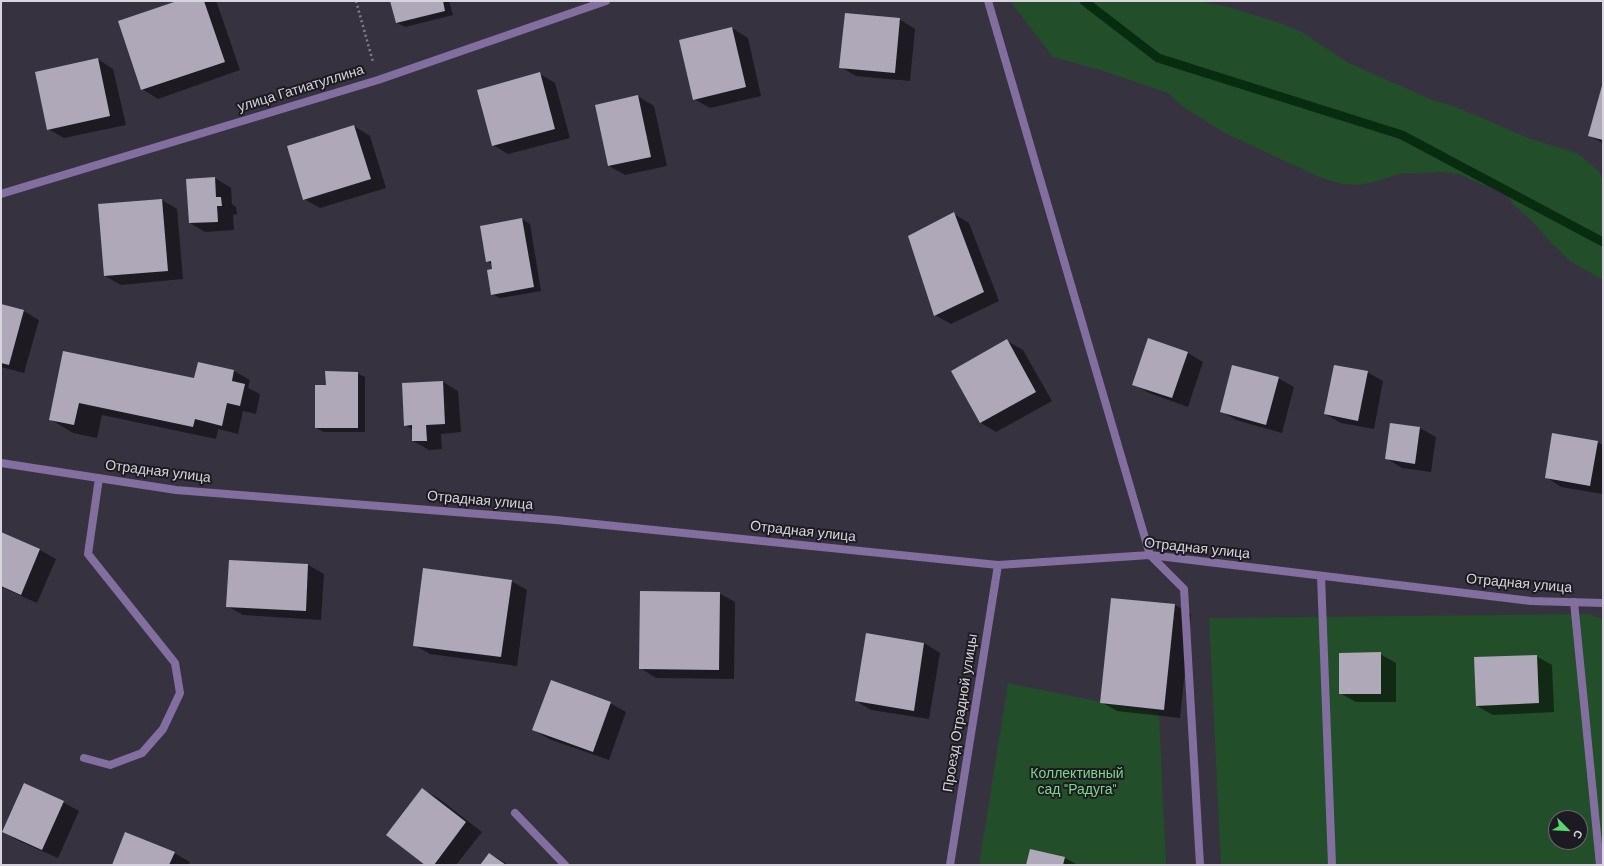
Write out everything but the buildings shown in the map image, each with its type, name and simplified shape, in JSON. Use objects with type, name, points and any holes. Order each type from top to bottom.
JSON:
[{"type":"street","name":"улица Гатиатуллина","points":[[1,194],[378,80],[606,1]]},
{"type":"street","points":[[988,1],[1150,556],[1184,589],[1200,865]]},
{"type":"street","name":"Отрадная улица","points":[[1,463],[176,490],[556,520],[998,565],[1150,556],[1531,601],[1603,603]]},
{"type":"street","points":[[84,758],[110,765],[142,753],[163,729],[180,693],[175,663],[88,554],[99,478]]},
{"type":"street","name":"Проезд Отрадной улицы","points":[[950,865],[998,565]]},
{"type":"street","points":[[1321,576],[1332,865]]},
{"type":"street","points":[[1574,602],[1600,865]]},
{"type":"street","points":[[515,814],[565,865]]},
{"type":"path","points":[[356,1],[378,80]]},
{"type":"green space","points":[[1010,1],[1196,1],[1229,7],[1283,24],[1303,33],[1347,62],[1432,100],[1450,105],[1531,139],[1577,153],[1599,171],[1603,181],[1603,280],[1571,262],[1550,242],[1533,222],[1513,204],[1502,188],[1483,185],[1459,174],[1441,172],[1399,174],[1361,185],[1342,184],[1319,177],[1223,132],[1182,106],[1168,93],[1100,70],[1053,57]]},
{"type":"green space","points":[[1589,614],[1603,619],[1603,865],[1221,865],[1209,618]]},
{"type":"green space","name":"Коллективный сад \"Радуга\"","points":[[1008,683],[1159,714],[1166,865],[979,865]]},
{"type":"waterway","points":[[1084,1],[1158,58],[1402,135],[1603,242]]}]
